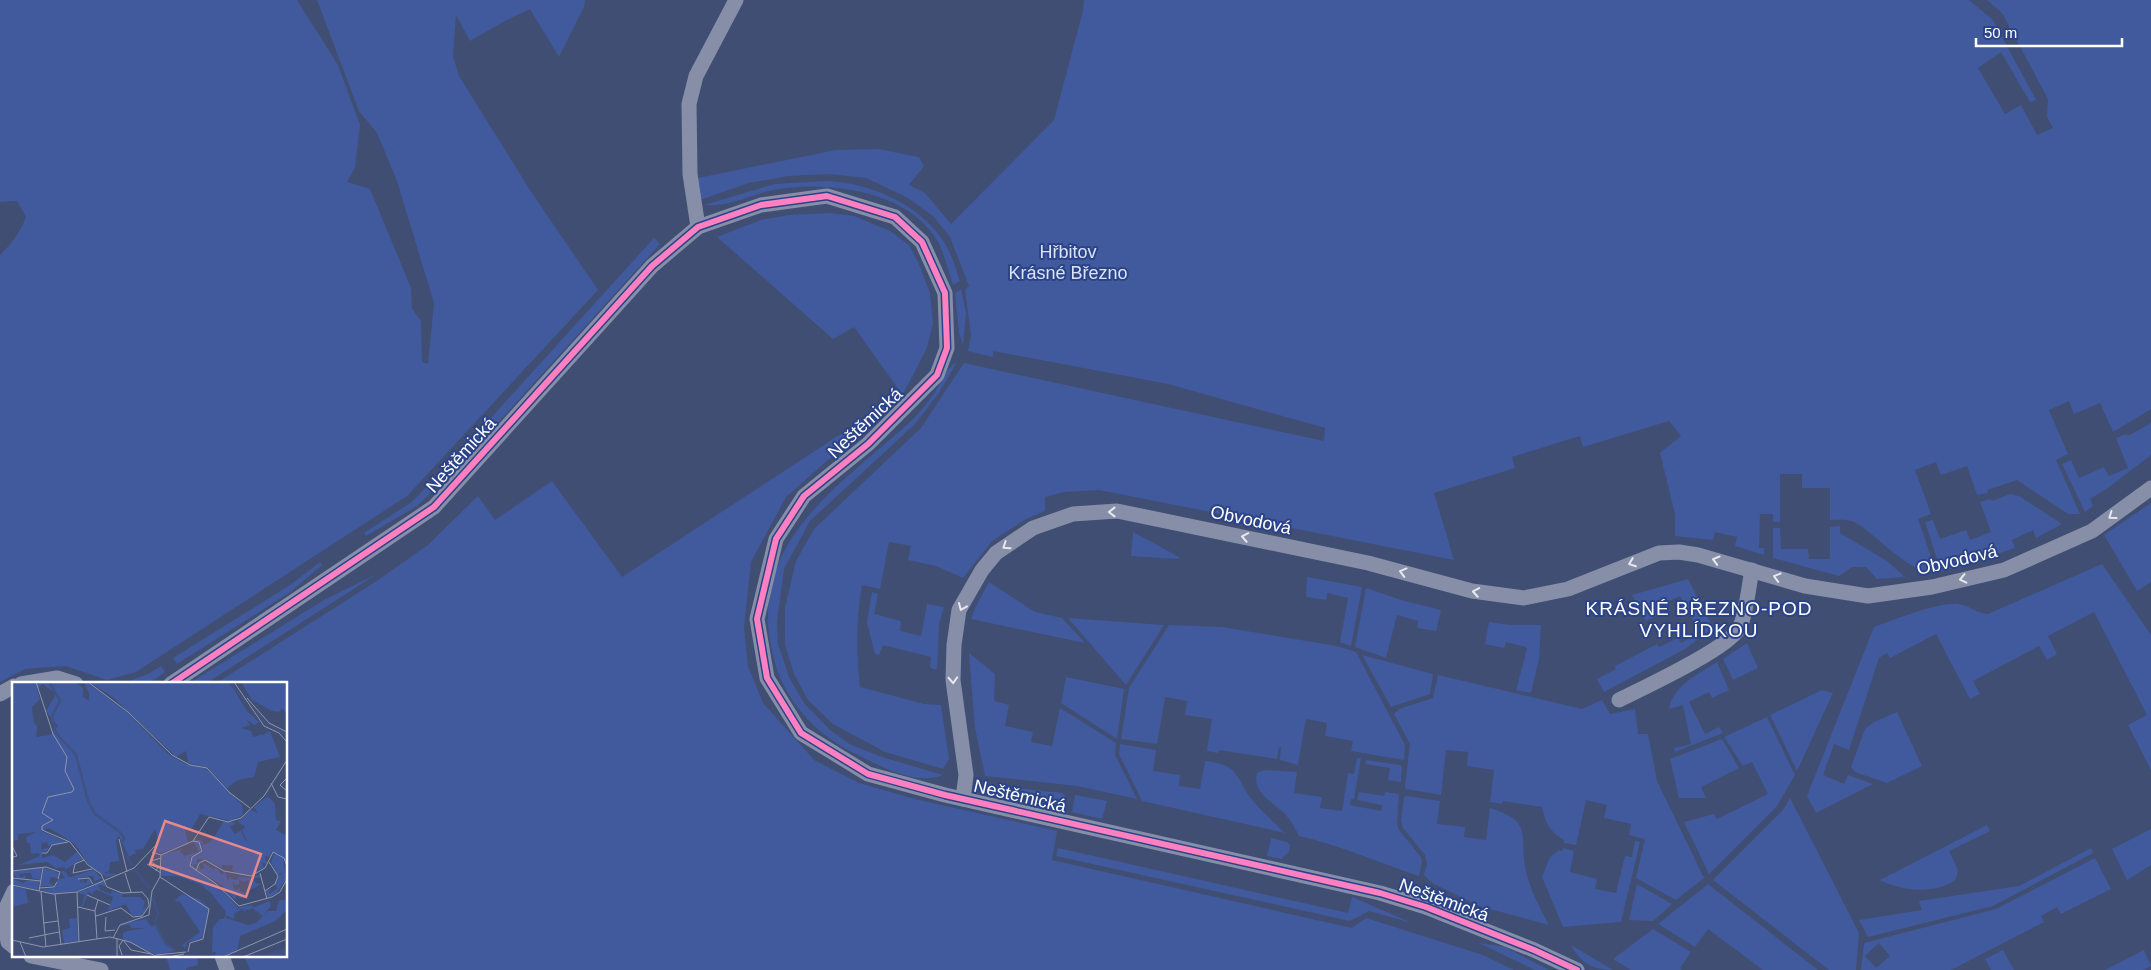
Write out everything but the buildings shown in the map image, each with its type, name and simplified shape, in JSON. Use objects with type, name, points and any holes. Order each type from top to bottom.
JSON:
[{"type":"street","points":[[698,227],[690,174],[689,104],[696,76],[736,0]]},
{"type":"street","name":"Neštěmická","points":[[174,682],[434,507],[652,266],[698,227],[761,204],[827,196],[895,217],[922,242],[945,293],[947,348],[937,374],[868,444],[804,496],[776,539],[757,618],[767,678],[801,733],[868,774],[963,799],[1380,893],[1426,907],[1534,950],[1577,970]]},
{"type":"street","name":"Obvodová","points":[[963,799],[966,775],[953,680],[954,645],[959,610],[982,570],[996,553],[1033,528],[1072,514],[1117,511],[1368,563],[1472,591],[1524,598],[1568,589],[1659,553],[1679,552],[1752,570],[1805,586],[1868,596],[1932,587],[2004,570],[2092,531],[2151,488]]},
{"type":"street","points":[[1619,700],[1652,684],[1723,644],[1740,627],[1752,570]]},
{"type":"street","points":[[33,682],[57,678],[70,682]]},
{"type":"street","points":[[0,694],[12,687]]},
{"type":"street","points":[[12,895],[3,914],[8,942],[12,945]]},
{"type":"street","points":[[41,958],[101,970]]},
{"type":"street","points":[[223,958],[227,970]]},
{"type":"green space","points":[[0,0],[297,0],[338,65],[360,125],[355,168],[347,182],[370,189],[411,288],[412,309],[421,321],[422,362],[428,364],[434,303],[397,181],[377,133],[359,111],[317,0],[585,0],[584,7],[559,57],[530,9],[470,41],[456,15],[453,56],[459,76],[530,190],[598,290],[407,496],[136,672],[107,680],[66,666],[25,669],[0,682],[0,255],[15,238],[26,217],[17,201],[0,202]]},
{"type":"green space","name":"Hřbitov Krásné Březno","points":[[1084,0],[1969,0],[1993,20],[2036,100],[2030,102],[2001,52],[1978,68],[2005,114],[2021,105],[2037,135],[2053,128],[2047,117],[2048,99],[2002,13],[1987,0],[2151,0],[2151,409],[2113,432],[2100,403],[2074,414],[2069,401],[2049,410],[2068,454],[2056,460],[2080,514],[2068,514],[2017,480],[1987,490],[1988,493],[1977,495],[1967,466],[1941,475],[1936,462],[1915,470],[1931,514],[1918,519],[1936,571],[1926,571],[1905,561],[1854,522],[1830,520],[1830,488],[1802,488],[1802,474],[1780,474],[1780,522],[1773,522],[1773,514],[1760,514],[1759,548],[1764,548],[1764,555],[1735,546],[1737,537],[1715,532],[1713,540],[1675,536],[1675,514],[1660,453],[1681,436],[1669,421],[1583,447],[1580,436],[1512,457],[1515,468],[1434,493],[1454,560],[1099,490],[1064,492],[1045,497],[1045,511],[1026,519],[992,541],[963,578],[936,566],[908,560],[911,546],[889,542],[880,589],[862,585],[857,636],[860,687],[924,704],[941,705],[949,759],[943,769],[885,752],[833,724],[808,700],[794,674],[785,645],[785,607],[796,561],[814,529],[921,428],[964,363],[1324,441],[1325,428],[1168,384],[993,351],[993,357],[968,351],[971,336],[965,289],[969,286],[950,237],[933,216],[908,198],[866,178],[830,174],[788,176],[749,183],[700,200],[698,178],[836,150],[878,149],[919,157],[924,166],[909,185],[925,193],[951,224],[1054,120],[1083,11]]},
{"type":"green space","points":[[842,182],[875,190],[905,205],[919,215],[932,226],[942,239],[960,281],[953,285],[938,242],[925,224],[887,200],[864,193],[841,188],[794,187],[764,192],[721,205],[704,205],[775,184]]},
{"type":"green space","points":[[830,213],[854,216],[890,231],[909,245],[919,264],[930,293],[933,323],[927,348],[903,394],[786,497],[751,562],[744,628],[748,666],[763,703],[814,760],[859,783],[915,799],[1057,831],[1052,860],[1352,928],[1366,918],[1483,955],[1514,970],[250,970],[245,958],[288,958],[288,682],[218,682],[375,582],[428,545],[478,496],[495,520],[552,481],[622,577],[902,394],[854,327],[833,339],[717,237],[761,220],[789,215]]},
{"type":"green space","points":[[654,238],[660,244],[456,469],[450,463]]},
{"type":"green space","points":[[961,289],[966,313],[963,345],[959,333],[955,293]]},
{"type":"green space","points":[[957,362],[939,393],[915,424],[810,521],[784,569],[777,622],[778,644],[789,677],[804,703],[830,730],[851,745],[882,757],[943,775],[933,778],[911,777],[888,770],[844,748],[819,730],[797,707],[781,681],[776,666],[768,624],[771,588],[782,555],[800,526],[851,473],[916,416],[935,392],[947,371]]},
{"type":"green space","points":[[2151,423],[2151,455],[2090,499],[2093,506],[2085,512],[2062,464],[2071,460],[2079,478],[2104,467],[2109,476],[2128,468],[2116,438],[2126,434],[2128,436]]},
{"type":"green space","points":[[442,471],[449,475],[417,506],[366,536],[364,533],[412,502]]},
{"type":"green space","points":[[2010,494],[2019,496],[2062,524],[2036,538],[2033,530],[2012,540],[2015,548],[1941,571],[1925,522],[1933,520],[1940,539],[1966,530],[1970,540],[1991,532],[1980,502],[1990,499],[1992,501]]},
{"type":"green space","points":[[2151,503],[2151,582],[2137,591],[2104,535]]},
{"type":"green space","points":[[1840,526],[1840,533],[1887,561],[1905,577],[1877,579],[1866,567],[1852,567],[1839,576],[1773,558],[1773,528],[1780,528],[1781,549],[1808,549],[1809,559],[1830,559],[1830,527]]},
{"type":"green space","points":[[1133,532],[1179,557],[1178,559],[1131,556]]},
{"type":"green space","points":[[320,562],[322,565],[289,593],[177,664],[173,658],[290,585]]},
{"type":"green space","points":[[2102,564],[2151,635],[2151,770],[2128,725],[2147,715],[2094,612],[2048,636],[2057,654],[2047,660],[2039,646],[1973,681],[1980,694],[1970,699],[1936,634],[1890,658],[1887,653],[1879,658],[1849,750],[1834,744],[1823,775],[1844,784],[1848,775],[1873,784],[1816,813],[1807,796],[1874,627],[1916,612],[1949,604],[1962,605],[1980,613],[1988,614]]},
{"type":"green space","points":[[377,574],[208,682],[191,682],[324,600]]},
{"type":"green space","points":[[1307,577],[1362,587],[1351,646],[1340,642],[1348,598],[1327,593],[1326,600],[1306,597]]},
{"type":"green space","points":[[1688,579],[1713,628],[1701,636],[1680,596],[1661,605],[1664,612],[1646,621],[1632,595]]},
{"type":"green space","points":[[989,582],[1035,612],[1062,618],[1085,643],[971,619]]},
{"type":"green space","points":[[1366,588],[1401,600],[1441,610],[1436,631],[1417,628],[1418,621],[1397,615],[1386,658],[1355,647]]},
{"type":"green space","points":[[872,592],[878,594],[874,614],[901,621],[900,631],[921,636],[927,604],[944,607],[939,624],[937,669],[930,667],[931,657],[883,645],[879,655],[875,654],[867,623]]},
{"type":"green space","points":[[1068,618],[1164,625],[1126,685]]},
{"type":"green space","points":[[1489,622],[1510,625],[1541,625],[1539,659],[1531,693],[1516,690],[1526,647],[1506,642],[1504,648],[1485,644]]},
{"type":"green space","points":[[1169,625],[1222,627],[1337,646],[1356,652],[1405,745],[1404,760],[1351,751],[1353,741],[1325,736],[1327,723],[1306,719],[1298,765],[1280,760],[1281,747],[1279,747],[1277,759],[1219,750],[1218,753],[1207,751],[1212,719],[1185,715],[1187,701],[1165,697],[1157,744],[1121,739],[1129,688]]},
{"type":"green space","points":[[1695,635],[1697,640],[1685,649],[1604,692],[1597,679],[1616,669],[1615,666],[1657,644],[1659,647],[1678,638],[1681,643]]},
{"type":"green space","points":[[1747,643],[1758,668],[1733,680],[1723,659]]},
{"type":"green space","points":[[969,653],[995,674],[994,701],[1009,705],[1005,726],[1033,732],[1031,742],[1052,746],[1060,708],[1116,743],[1115,755],[1137,799],[1077,786],[985,776],[975,728]]},
{"type":"green space","points":[[1362,655],[1433,674],[1430,694],[1391,707]]},
{"type":"green space","points":[[1717,662],[1729,690],[1712,698],[1709,692],[1689,702],[1705,734],[1719,727],[1723,733],[1675,752],[1674,748],[1691,744],[1683,705],[1669,709],[1671,701],[1688,681]]},
{"type":"green space","points":[[161,666],[165,672],[151,682],[126,682],[148,674]]},
{"type":"green space","points":[[1438,675],[1582,709],[1602,700],[1610,714],[1635,709],[1638,734],[1648,734],[1657,781],[1704,878],[1676,900],[1636,878],[1645,839],[1629,835],[1631,824],[1604,818],[1607,805],[1586,800],[1576,845],[1564,843],[1564,840],[1555,834],[1549,826],[1542,807],[1503,801],[1502,804],[1490,802],[1494,770],[1467,766],[1468,752],[1446,750],[1441,795],[1406,789],[1410,744],[1394,714],[1399,709],[1433,698]]},
{"type":"green space","points":[[1066,677],[1124,689],[1117,739],[1061,703]]},
{"type":"green space","points":[[1822,690],[1833,693],[1797,771],[1770,715]]},
{"type":"green space","points":[[1897,712],[1922,766],[1887,783],[1855,772],[1851,767],[1865,729],[1874,722]]},
{"type":"green space","points":[[1767,717],[1795,775],[1777,806],[1709,874],[1684,822],[1714,814],[1717,819],[1768,794],[1752,762],[1743,766],[1724,737]]},
{"type":"green space","points":[[1722,739],[1739,768],[1701,787],[1706,798],[1679,798],[1670,759]]},
{"type":"green space","points":[[1120,744],[1156,750],[1153,771],[1180,775],[1179,786],[1200,789],[1205,761],[1217,763],[1231,769],[1257,806],[1285,833],[1142,801],[1119,754]]},
{"type":"green space","points":[[1357,758],[1361,758],[1354,799],[1351,799],[1350,805],[1381,811],[1382,805],[1357,800],[1359,792],[1384,796],[1385,792],[1399,794],[1397,824],[1399,830],[1421,857],[1419,876],[1344,849],[1299,836],[1289,819],[1262,793],[1256,781],[1257,773],[1264,770],[1297,772],[1294,793],[1322,797],[1320,808],[1342,811],[1348,773],[1354,774]]},
{"type":"green space","points":[[1366,760],[1400,765],[1402,767],[1401,782],[1388,780],[1390,768],[1365,764]]},
{"type":"green space","points":[[985,785],[1062,793],[1065,796],[1064,810],[994,795]]},
{"type":"green space","points":[[1075,795],[1107,801],[1102,819],[1072,812]]},
{"type":"green space","points":[[1404,797],[1440,801],[1437,824],[1465,827],[1464,837],[1486,840],[1490,808],[1504,813],[1519,824],[1522,831],[1524,858],[1530,885],[1549,925],[1479,906],[1432,883],[1424,875],[1427,863],[1425,855],[1403,828],[1401,820]]},
{"type":"green space","points":[[1790,798],[1859,933],[1856,970],[1829,970],[1713,880],[1783,810]]},
{"type":"green space","points":[[1987,825],[1990,831],[1949,851],[1958,870],[1956,879],[1948,884],[1918,890],[1897,887],[1880,880]]},
{"type":"green space","points":[[2151,829],[2151,865],[2127,880],[2112,849]]},
{"type":"green space","points":[[1271,838],[1287,842],[1290,845],[1289,852],[1281,859],[1267,856]]},
{"type":"green space","points":[[1635,841],[1640,842],[1621,922],[1563,927],[1542,877],[1550,857],[1559,850],[1562,851],[1563,848],[1574,851],[1570,872],[1597,879],[1595,889],[1616,893],[1625,856],[1632,857]]},
{"type":"green space","points":[[1058,848],[1348,913],[1352,897],[1412,923],[1369,911],[1350,921],[1056,856]]},
{"type":"green space","points":[[2091,848],[2093,853],[1993,906],[1868,937],[1859,920],[1922,910],[1919,901],[2019,886]]},
{"type":"green space","points":[[2095,858],[2111,889],[2061,914],[2057,907],[2041,916],[2044,922],[1951,970],[1861,970],[1864,943],[1996,909]],"holes":[[[1879,943],[1890,956],[1876,968],[1865,956]]]},
{"type":"green space","points":[[1637,884],[1672,904],[1653,921],[1629,920]]},
{"type":"green space","points":[[1708,884],[1818,970],[1763,970],[1708,929],[1695,947],[1658,924]]},
{"type":"green space","points":[[1653,929],[1691,952],[1680,968],[1682,970],[1631,970],[1613,959]]},
{"type":"green space","points":[[1479,943],[1505,947],[1549,970],[1535,970]]},
{"type":"green space","points":[[1571,945],[1613,970],[1593,967],[1583,961]]},
{"type":"green space","points":[[2003,950],[2014,970],[1991,970],[1985,959]]},
{"type":"green space","points":[[2144,950],[2151,966],[2143,970],[2105,970]]},
{"type":"green space","points":[[167,958],[197,958],[198,965],[186,968],[186,970],[170,970]]},
{"type":"cycle path","points":[[174,682],[434,507],[652,266],[698,227],[761,205],[827,196],[895,217],[922,242],[945,293],[947,348],[937,375],[868,444],[804,496],[776,539],[757,619],[767,678],[801,733],[868,774],[945,795],[1380,893],[1426,907],[1534,950],[1577,970]]},
{"type":"district","name":"KRÁSNÉ BŘEZNO-POD VYHLÍDKOU","points":[[1699,619]]}]
